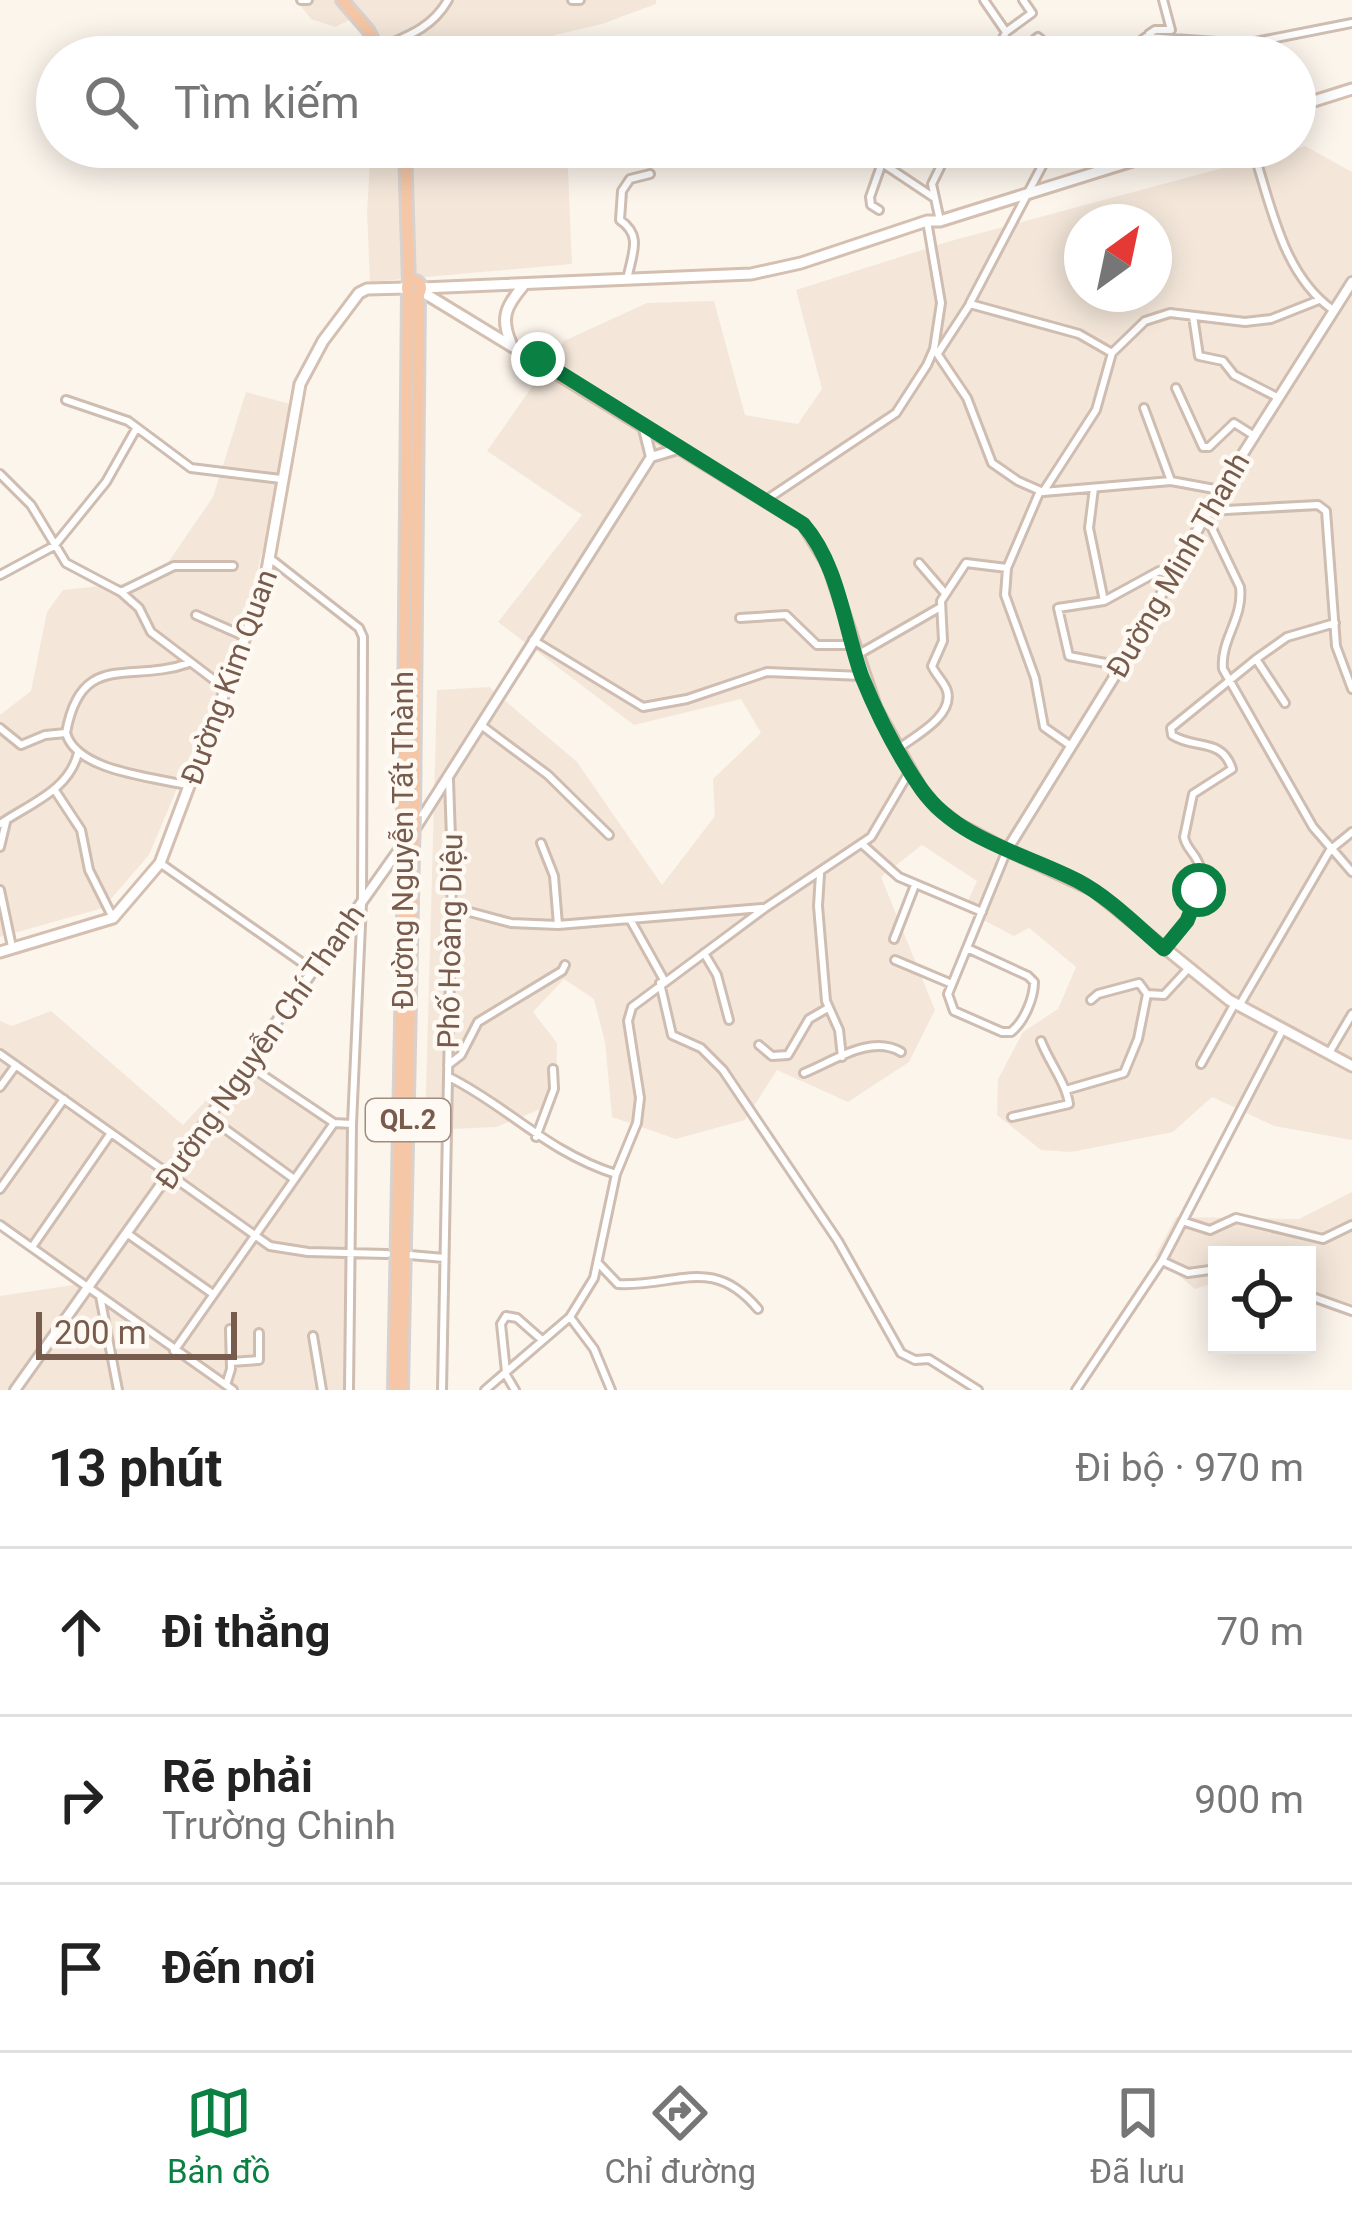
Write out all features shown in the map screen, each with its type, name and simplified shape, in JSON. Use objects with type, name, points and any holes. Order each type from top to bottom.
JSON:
[{"type":"highway","points":[[342,0],[368,36]]},
{"type":"highway","name":"QL.2","points":[[406,168],[414,289]]},
{"type":"highway","name":"Đường Nguyễn Tất Thành","points":[[398,1390],[414,816],[414,289]]},
{"type":"highway","name":"Đường Nguyễn Tất Thành","points":[[398,1390],[414,289]]},
{"type":"main road","points":[[1316,100],[1352,89]]},
{"type":"main road","name":"Đường Kim Quan","points":[[112,918],[160,863],[271,559],[300,384],[323,341],[363,291],[751,274],[1110,168]]},
{"type":"main road","points":[[511,343],[504,318],[523,286]]},
{"type":"main road","points":[[414,289],[640,422],[766,500],[812,535],[828,565],[862,676],[911,770],[937,807],[958,824],[1093,890],[1237,1005],[1352,1066]]},
{"type":"main road","points":[[0,952],[112,918]]},
{"type":"street","points":[[410,36],[430,24],[448,0]]},
{"type":"street","points":[[984,0],[1006,32]]},
{"type":"street","points":[[1004,36],[1032,13],[1024,0]]},
{"type":"street","points":[[1147,36],[1155,30],[1171,30],[1163,0]]},
{"type":"street","points":[[1286,36],[1352,23]]},
{"type":"street","points":[[879,210],[870,197],[880,168]]},
{"type":"street","points":[[890,168],[933,197]]},
{"type":"street","points":[[940,168],[932,184],[940,221]]},
{"type":"street","points":[[766,500],[896,413],[970,304],[1041,168]]},
{"type":"street","points":[[1259,168],[1293,267],[1333,310]]},
{"type":"street","points":[[627,280],[634,236],[632,228],[620,220],[622,190],[630,179],[650,174]]},
{"type":"street","points":[[927,221],[941,303],[936,351],[976,414],[992,463],[1041,492],[1171,481],[1220,490]]},
{"type":"street","name":"Đường Minh Thanh","points":[[1007,850],[1121,666],[1253,435],[1352,283]]},
{"type":"street","points":[[1071,746],[1044,727],[1034,679],[1006,605],[1007,568],[1041,492],[1096,410],[1112,353],[1145,321],[1170,313],[1245,322],[1271,319],[1319,300]]},
{"type":"street","points":[[970,304],[1079,334],[1112,353]]},
{"type":"street","points":[[1192,316],[1198,356],[1223,361],[1234,375],[1277,397]]},
{"type":"street","points":[[1176,388],[1203,447],[1209,447],[1234,423],[1253,435]]},
{"type":"street","points":[[66,400],[117,416],[191,469],[281,479]]},
{"type":"street","points":[[1144,408],[1171,481]]},
{"type":"street","points":[[640,422],[649,437],[651,457],[681,448]]},
{"type":"street","points":[[0,575],[54,546],[106,482],[136,429]]},
{"type":"street","name":"Đường Nguyễn Chí Thanh","points":[[15,1390],[448,780],[478,723],[651,457]]},
{"type":"street","points":[[0,474],[31,505],[66,563],[122,592],[139,608],[151,632],[226,689]]},
{"type":"street","points":[[1094,488],[1089,528],[1104,601]]},
{"type":"street","points":[[1352,689],[1341,667],[1324,508],[1207,514],[1240,587],[1241,608],[1221,661],[1229,681],[1313,827],[1352,872]]},
{"type":"street","points":[[271,559],[362,633],[362,903],[352,1124],[350,1390]]},
{"type":"street","points":[[919,563],[944,593]]},
{"type":"street","points":[[899,748],[936,721],[946,702],[946,689],[932,666],[943,640],[939,608],[944,593],[966,563],[1007,568]]},
{"type":"street","points":[[122,592],[174,566],[233,566]]},
{"type":"street","points":[[1121,666],[1072,658],[1067,653],[1059,606],[1104,601],[1159,571],[1173,576]]},
{"type":"street","points":[[740,617],[786,615],[817,646],[854,651],[939,608]]},
{"type":"street","points":[[196,615],[246,637]]},
{"type":"street","points":[[1164,949],[1187,921],[1198,896],[1200,870],[1184,836],[1193,794],[1232,769],[1217,747],[1180,740],[1171,728],[1287,637],[1335,622]]},
{"type":"street","points":[[533,640],[643,707],[687,699],[767,672],[862,676]]},
{"type":"street","points":[[1256,659],[1285,703]]},
{"type":"street","points":[[189,663],[104,674],[74,702],[66,734],[78,753],[112,769],[190,786]]},
{"type":"street","points":[[478,723],[531,760],[609,835]]},
{"type":"street","points":[[0,728],[21,745],[45,735],[66,734]]},
{"type":"street","points":[[0,848],[4,821],[71,777],[78,753]]},
{"type":"street","points":[[485,1390],[570,1317],[590,1289],[616,1174],[637,1123],[640,1098],[629,1013],[662,982],[871,837],[911,770]]},
{"type":"street","name":"Phố Hoàng Diệu","points":[[442,1390],[451,908],[448,780]]},
{"type":"street","points":[[54,789],[81,830],[89,871],[112,918]]},
{"type":"street","points":[[1201,1064],[1330,850],[1352,832]]},
{"type":"street","points":[[541,842],[554,876],[558,926]]},
{"type":"street","points":[[862,844],[889,870],[915,885],[982,912]]},
{"type":"street","points":[[967,948],[1030,978],[1032,996],[1017,1028],[1006,1033],[954,1011],[948,997],[952,984],[1007,850]]},
{"type":"street","points":[[160,863],[314,971]]},
{"type":"street","points":[[820,874],[818,906],[828,1008],[839,1030],[842,1057]]},
{"type":"street","points":[[894,939],[915,885]]},
{"type":"street","points":[[0,890],[12,947]]},
{"type":"street","points":[[451,908],[511,923],[558,926],[765,908]]},
{"type":"street","points":[[631,921],[662,982],[671,1035],[701,1048],[724,1070],[838,1241],[908,1359],[928,1360],[978,1390]]},
{"type":"street","points":[[704,952],[717,975],[729,1020]]},
{"type":"street","points":[[895,960],[952,984]]},
{"type":"street","points":[[448,1065],[460,1055],[478,1022],[554,977],[565,965]]},
{"type":"street","points":[[1147,994],[1164,995],[1188,969]]},
{"type":"street","points":[[1066,1090],[1124,1073],[1138,1039],[1147,994],[1139,983],[1091,1000]]},
{"type":"street","points":[[759,1045],[772,1056],[788,1055],[809,1019],[828,1008]]},
{"type":"street","points":[[1329,1053],[1352,1014]]},
{"type":"street","points":[[1076,1390],[1185,1222],[1283,1029]]},
{"type":"street","points":[[1012,1117],[1067,1105],[1066,1090],[1041,1041]]},
{"type":"street","points":[[804,1073],[876,1044],[902,1052]]},
{"type":"street","points":[[0,1054],[254,1236],[285,1250],[387,1254]]},
{"type":"street","points":[[0,1087],[16,1065]]},
{"type":"street","points":[[248,1065],[334,1123],[352,1124]]},
{"type":"street","points":[[536,1137],[554,1089],[553,1069]]},
{"type":"street","points":[[447,1076],[536,1137],[592,1167],[616,1174]]},
{"type":"street","points":[[0,1189],[64,1099]]},
{"type":"street","points":[[210,1118],[294,1179]]},
{"type":"street","points":[[174,1351],[334,1123]]},
{"type":"street","points":[[32,1247],[111,1133]]},
{"type":"street","points":[[1185,1222],[1210,1230],[1236,1218],[1323,1240],[1352,1225]]},
{"type":"street","points":[[0,1225],[229,1388],[230,1329]]},
{"type":"street","points":[[128,1234],[214,1294]]},
{"type":"street","points":[[410,1255],[444,1258]]},
{"type":"street","points":[[1162,1261],[1188,1273],[1208,1271]]},
{"type":"street","points":[[597,1262],[618,1284],[708,1274],[739,1291],[758,1309]]},
{"type":"street","points":[[100,1296],[118,1390]]},
{"type":"street","points":[[1316,1298],[1352,1311]]},
{"type":"street","points":[[515,1390],[506,1372],[501,1324],[506,1316],[517,1318],[542,1340]]},
{"type":"street","points":[[570,1317],[594,1349],[611,1390]]},
{"type":"street","points":[[231,1362],[260,1360],[259,1333]]},
{"type":"street","points":[[313,1336],[322,1390]]},
{"type":"shaded area","points":[[296,0],[656,0],[656,4],[602,24],[554,36],[366,36],[356,17],[335,27],[311,19]]},
{"type":"shaded area","points":[[1316,152],[1352,172],[1352,1140],[1274,1126],[1212,1097],[1173,1132],[1071,1152],[1041,1150],[997,1115],[998,1079],[1023,1032],[1058,1009],[1076,967],[1029,928],[1014,936],[964,910],[977,881],[922,845],[881,877],[935,1010],[909,1062],[848,1102],[777,1070],[745,1120],[676,1139],[612,1117],[605,1042],[594,999],[564,979],[533,1012],[557,1043],[556,1103],[496,1127],[425,1130],[437,690],[489,687],[577,762],[662,885],[715,816],[713,779],[761,733],[741,699],[634,725],[498,622],[582,515],[487,451],[564,341],[647,303],[714,301],[745,415],[798,424],[822,389],[796,290],[1064,211],[1064,312],[1172,312],[1172,204],[1089,204],[1223,168],[1316,168]]},
{"type":"shaded area","points":[[370,168],[568,168],[572,264],[370,282]]},
{"type":"shaded area","points":[[246,392],[297,406],[243,632],[149,855],[103,908],[0,937],[0,715],[31,691],[47,612],[63,590],[156,580],[213,497]]},
{"type":"shaded area","points":[[51,1011],[183,1125],[239,1065],[354,1130],[346,1390],[0,1390],[0,1296],[80,1284],[0,1225],[0,1021],[12,1026]]},
{"type":"shaded area","points":[[1352,1192],[1352,1308],[1316,1298],[1316,1246],[1208,1246],[1208,1285],[1195,1289],[1155,1256],[1176,1217],[1299,1219]]},
{"type":"route","points":[[538,359],[803,524],[828,565],[876,708],[920,788],[958,824],[1075,879],[1164,949],[1187,921],[1199,890]]}]
